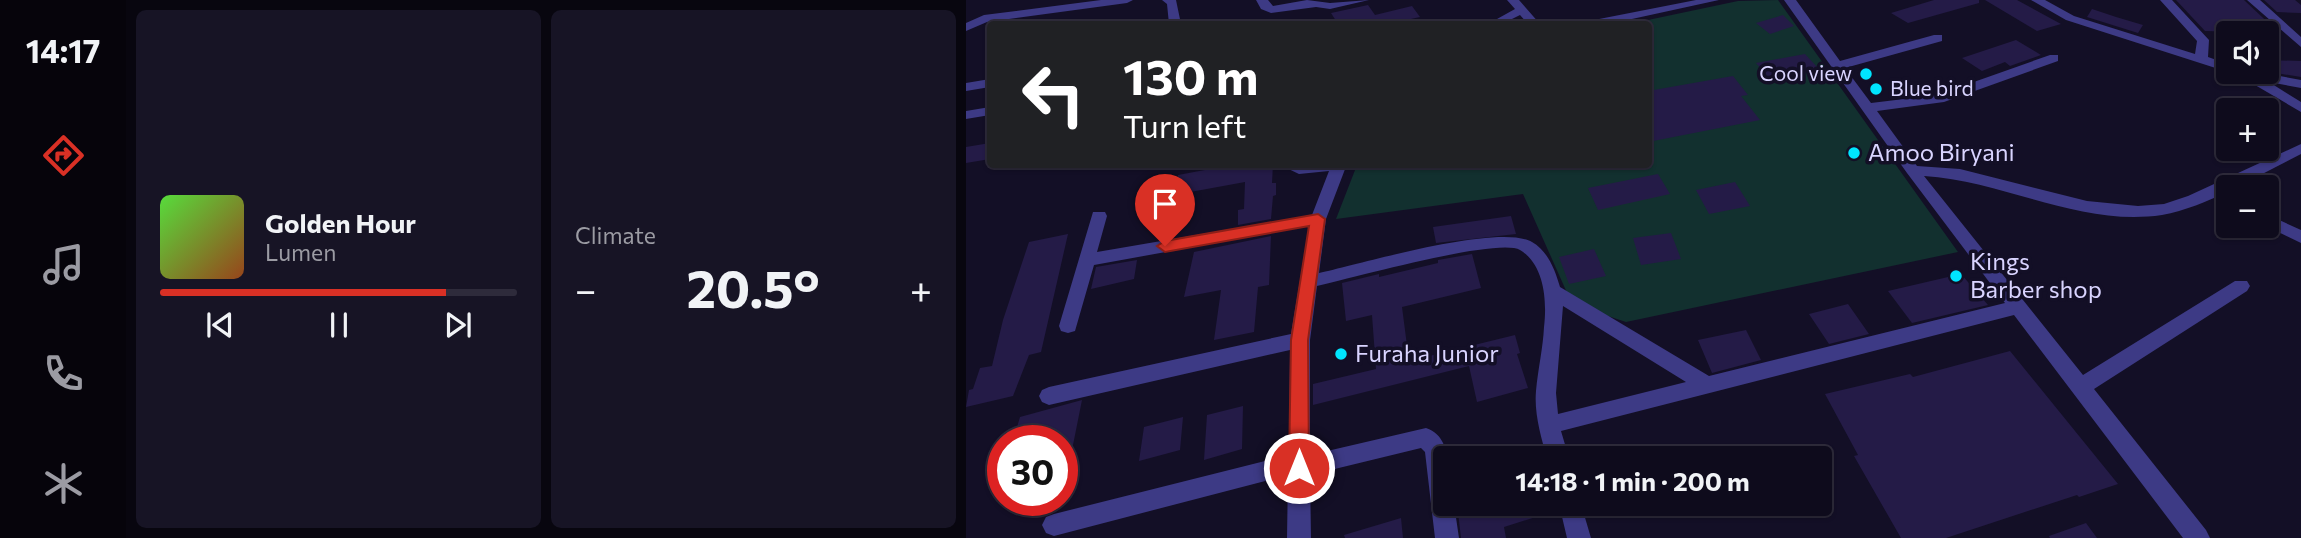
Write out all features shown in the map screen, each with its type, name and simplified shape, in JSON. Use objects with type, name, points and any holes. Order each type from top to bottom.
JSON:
[{"type":"street","points":[[984,19],[999,0]]},
{"type":"street","points":[[966,27],[984,19],[1006,20],[1127,0]]},
{"type":"street","points":[[1168,0],[1171,2],[1174,21]]},
{"type":"street","points":[[1262,0],[1265,8],[1271,10],[1330,6],[1363,0]]},
{"type":"street","points":[[1606,21],[1674,4],[1711,0]]},
{"type":"street","points":[[1790,0],[1912,170],[2198,538]]},
{"type":"street","points":[[2037,0],[2070,18],[2216,64]]},
{"type":"street","points":[[2166,0],[2203,40],[2201,60]]},
{"type":"street","points":[[2253,0],[2301,43]]},
{"type":"street","points":[[1318,5],[1329,21]]},
{"type":"street","points":[[1498,21],[1517,5],[1531,21]]},
{"type":"street","points":[[1837,66],[1938,38]]},
{"type":"street","points":[[1868,108],[1939,99],[2054,58]]},
{"type":"street","points":[[2279,80],[2301,84]]},
{"type":"street","points":[[966,88],[987,83]]},
{"type":"street","points":[[2262,84],[2301,108]]},
{"type":"street","points":[[966,115],[987,112]]},
{"type":"street","points":[[1912,170],[1960,174],[2056,199],[2117,211],[2165,209],[2299,151]]},
{"type":"street","points":[[1299,538],[1300,340],[1318,219],[1339,168]]},
{"type":"street","points":[[2200,196],[2216,196]]},
{"type":"street","points":[[1068,326],[1099,216]]},
{"type":"street","points":[[1088,260],[1318,219]]},
{"type":"street","points":[[2279,226],[2301,237]]},
{"type":"street","points":[[1308,282],[1500,241],[1517,242],[1528,247],[1545,266],[1553,291],[1554,326],[1546,393],[1549,425],[1555,446]]},
{"type":"street","points":[[2081,387],[2241,286]]},
{"type":"street","points":[[1553,291],[1707,385]]},
{"type":"street","points":[[1549,425],[2018,307]]},
{"type":"street","points":[[1049,396],[1300,340]]},
{"type":"street","points":[[1054,525],[1426,437],[1436,449],[1447,538]]},
{"type":"street","points":[[1573,516],[1579,538]]},
{"type":"green space","points":[[1778,0],[1958,252],[1626,322],[1572,304],[1523,194],[1336,219],[1356,168],[1652,168],[1652,21],[1643,21],[1738,1]]},
{"type":"building","points":[[1934,0],[1979,0],[1979,3],[1908,23],[1891,13]]},
{"type":"building","points":[[1985,0],[2017,0],[2061,24],[2037,31]]},
{"type":"building","points":[[2176,0],[2244,0],[2266,21],[2216,21],[2216,31],[2205,31]]},
{"type":"building","points":[[2264,0],[2295,0],[2301,5],[2301,13],[2277,12]]},
{"type":"building","points":[[1368,5],[1375,15],[1412,6],[1420,17],[1402,21],[1336,21],[1331,13]]},
{"type":"building","points":[[2092,9],[2143,25],[2138,33],[2087,17]]},
{"type":"building","points":[[1783,15],[1794,26],[1770,34],[1756,23]]},
{"type":"building","points":[[2016,40],[2041,55],[2010,66],[2005,62],[1982,71],[1962,58]]},
{"type":"building","points":[[1805,54],[1819,69],[1769,78],[1756,63]]},
{"type":"building","points":[[2279,60],[2301,61],[2301,77],[2279,73]]},
{"type":"building","points":[[1733,76],[1748,95],[1741,96],[1760,120],[1652,141],[1652,90]]},
{"type":"building","points":[[987,144],[987,160],[966,163],[966,147]]},
{"type":"building","points":[[1216,168],[1273,168],[1272,183],[1276,183],[1276,195],[1273,196],[1271,219],[1238,225],[1238,210],[1244,209],[1245,182],[1174,195],[1178,175]]},
{"type":"building","points":[[1658,174],[1670,194],[1598,210],[1588,188]]},
{"type":"building","points":[[1735,182],[1750,206],[1709,214],[1696,190]]},
{"type":"building","points":[[1511,216],[1516,234],[1436,243],[1433,227]]},
{"type":"building","points":[[1671,233],[1681,259],[1641,265],[1633,238]]},
{"type":"building","points":[[1068,234],[1041,352],[1029,355],[1013,396],[966,407],[969,390],[973,389],[980,368],[992,366],[1003,320],[1029,242]]},
{"type":"building","points":[[1271,236],[1269,285],[1258,287],[1254,332],[1214,340],[1221,290],[1184,297],[1194,252]]},
{"type":"building","points":[[1594,249],[1606,276],[1569,284],[1559,257]]},
{"type":"building","points":[[1472,254],[1481,288],[1402,307],[1409,361],[1515,335],[1520,353],[1517,354],[1528,388],[1477,402],[1469,366],[1313,405],[1313,384],[1376,369],[1372,315],[1346,321],[1342,283],[1379,274],[1379,277],[1438,263],[1438,260]]},
{"type":"building","points":[[1137,260],[1134,279],[1091,289],[1096,267]]},
{"type":"building","points":[[1961,274],[1988,305],[1912,323],[1888,291]]},
{"type":"building","points":[[1848,304],[1869,334],[1829,344],[1809,314]]},
{"type":"building","points":[[1746,330],[1761,360],[1712,373],[1698,340]]},
{"type":"building","points":[[2010,351],[2118,484],[1946,538],[1901,538],[1854,456],[1858,455],[1825,394],[1910,374],[1913,377]]},
{"type":"building","points":[[1082,400],[1077,425],[1018,425],[1020,417]]},
{"type":"building","points":[[1243,406],[1242,449],[1204,460],[1207,415]]},
{"type":"building","points":[[1183,417],[1180,450],[1139,461],[1144,427]]},
{"type":"building","points":[[1458,516],[1539,516],[1504,527],[1506,538],[1461,538]]},
{"type":"building","points":[[1401,518],[1403,538],[1345,538],[1344,535]]},
{"type":"building","points":[[2086,523],[2097,538],[2049,536]]},
{"type":"place","name":"Cool view","points":[[1866,74]]},
{"type":"place","name":"Blue bird","points":[[1876,89]]},
{"type":"place","name":"Amoo Biryani","points":[[1854,153]]},
{"type":"place","name":"Kings Barber shop","points":[[1956,276]]},
{"type":"place","name":"Furaha Junior","points":[[1341,354]]},
{"type":"route","points":[[1165,246],[1318,219],[1300,340],[1299,468]]}]
